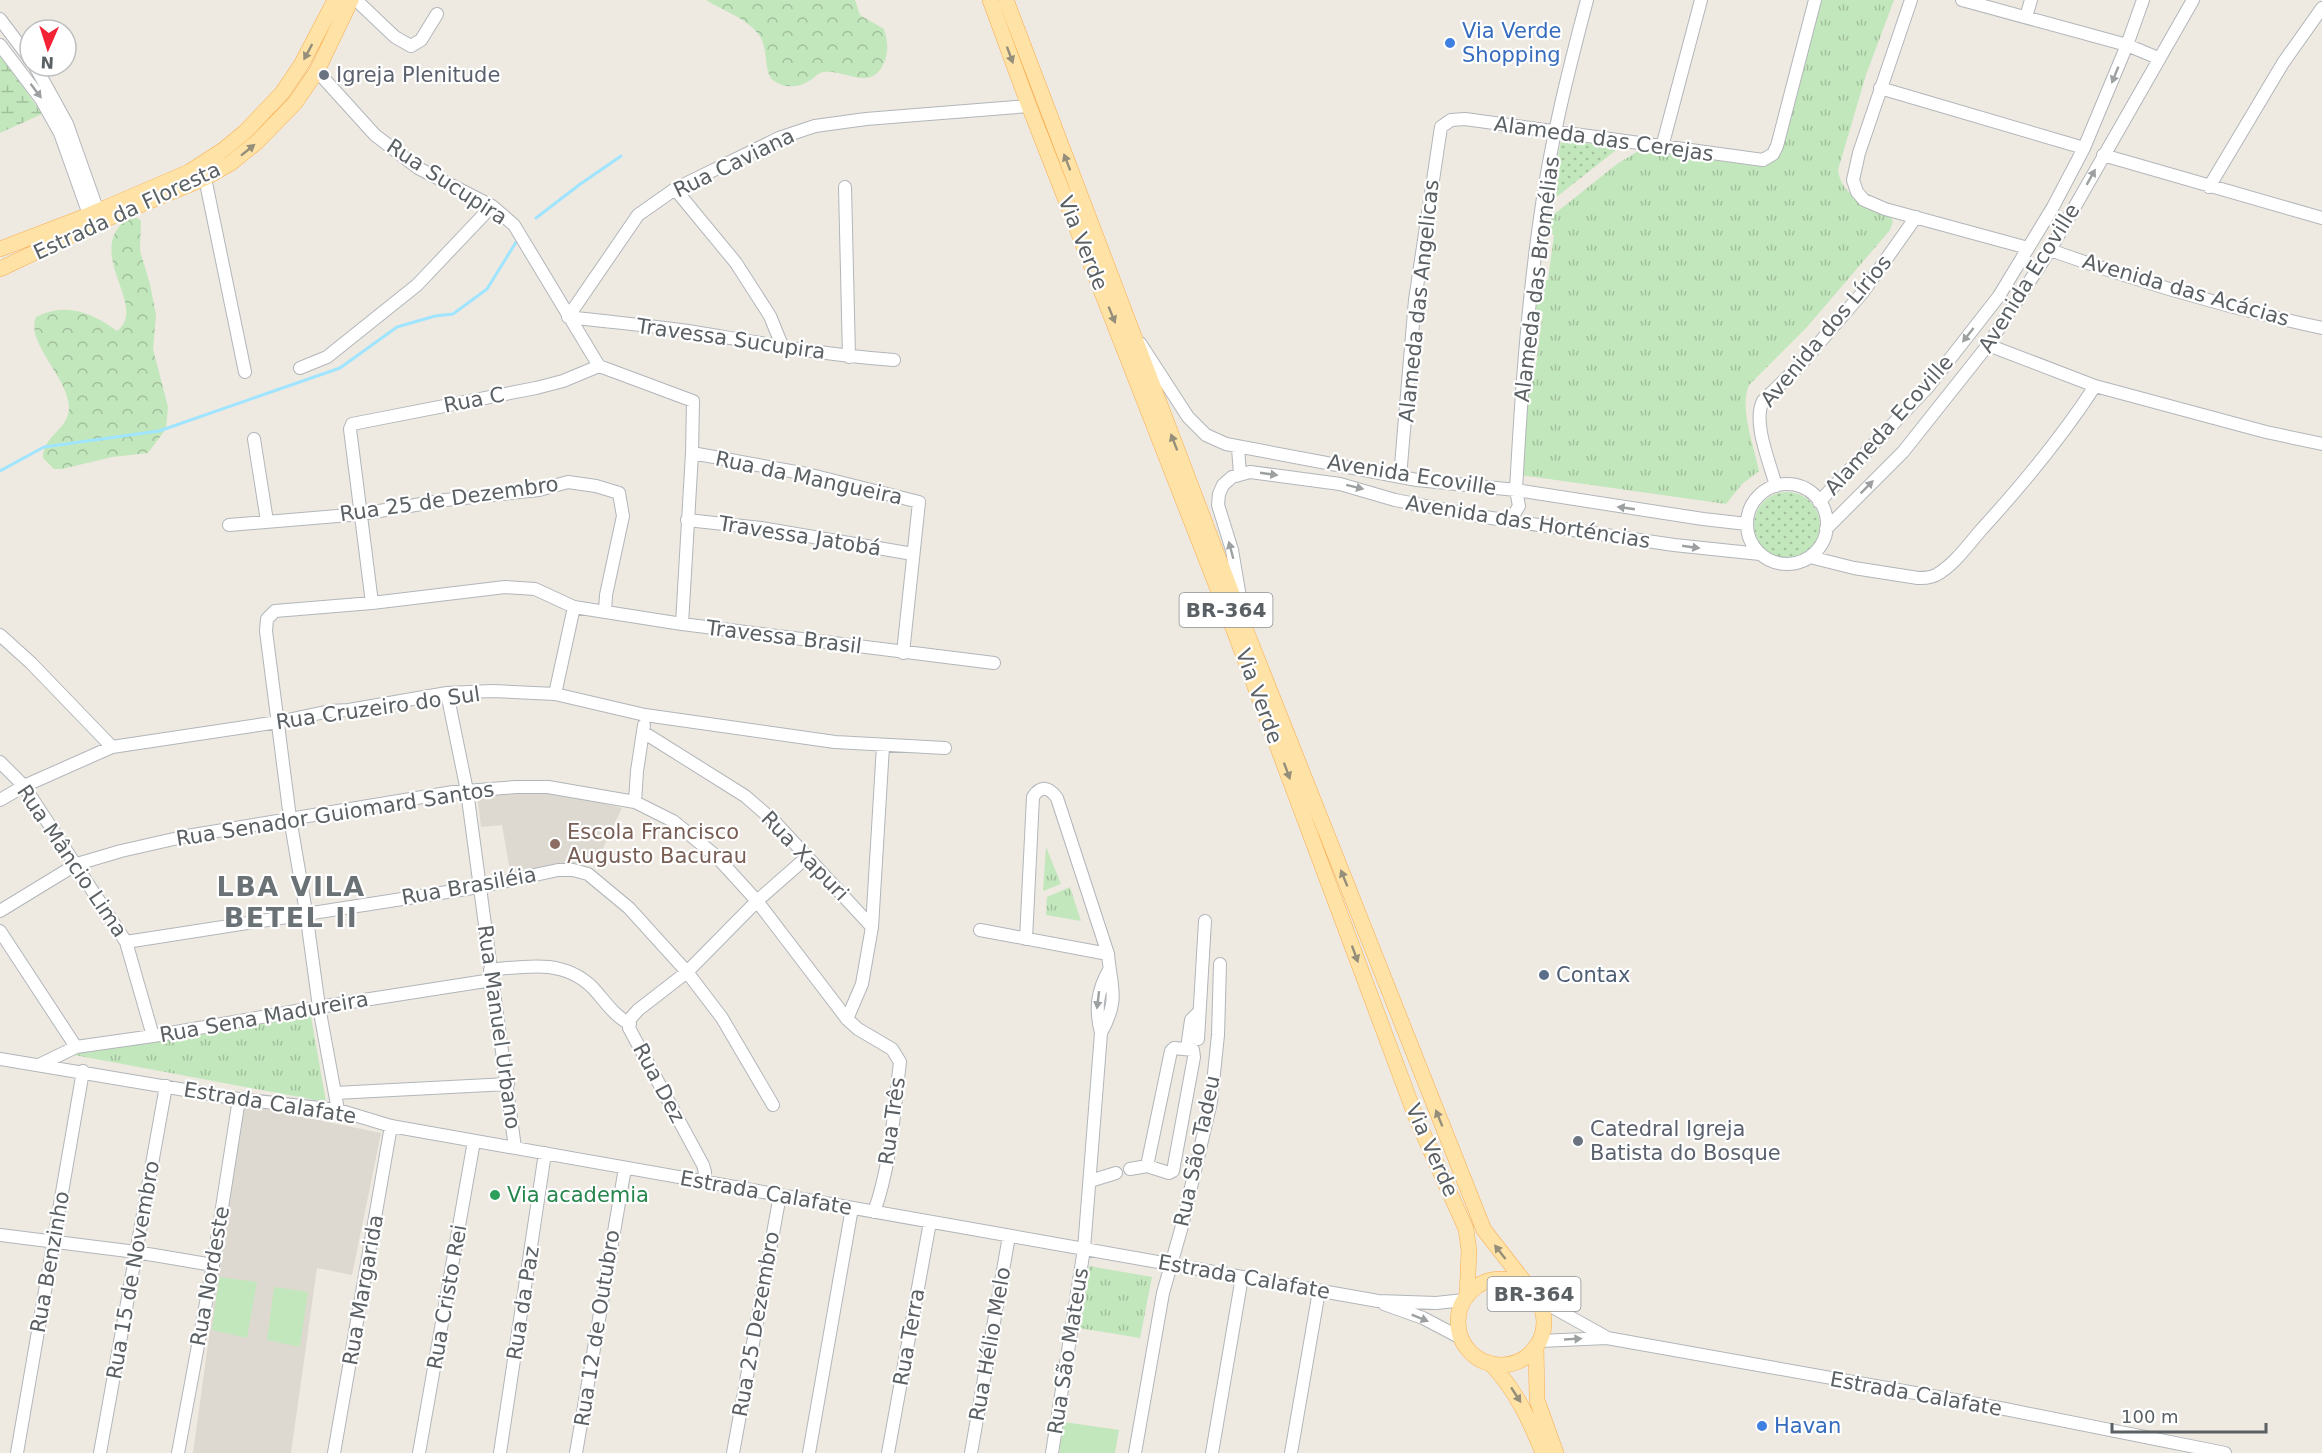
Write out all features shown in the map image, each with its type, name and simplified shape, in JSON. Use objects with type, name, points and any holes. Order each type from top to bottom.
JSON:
[{"type":"main road","name":"Estrada da Floresta","points":[[0,269],[95,218],[189,172],[224,150],[245,132],[282,93],[302,65],[334,0]]},
{"type":"main road","name":"Estrada da Floresta","points":[[0,249],[205,178],[231,163],[295,104],[317,71],[351,0]]},
{"type":"main road","name":"Via Verde","points":[[990,0],[1029,106],[1236,633],[1417,1120],[1466,1229],[1469,1251],[1465,1298]]},
{"type":"main road","name":"Via Verde","points":[[1006,0],[1245,628],[1484,1230],[1534,1294]]},
{"type":"main road","name":"BR-364","points":[[1543,1453],[1540,1428],[1536,1388],[1538,1343],[1544,1320],[1534,1294],[1518,1282],[1504,1279],[1490,1280],[1477,1286],[1465,1298],[1459,1312],[1458,1326],[1461,1338],[1478,1358],[1490,1363],[1516,1395],[1540,1428],[1556,1453]]},
{"type":"main road","points":[[1490,1363],[1516,1362],[1527,1355],[1538,1343]]},
{"type":"street","points":[[356,0],[395,37],[411,46],[421,40],[436,14]]},
{"type":"street","name":"Alameda das Bromélias","points":[[1510,520],[1519,506],[1516,490],[1526,334],[1540,217],[1555,132],[1587,0]]},
{"type":"street","points":[[1662,147],[1701,0]]},
{"type":"street","name":"Alameda das Cerejas","points":[[1440,127],[1451,120],[1465,119],[1752,160],[1769,158],[1777,146],[1815,0]]},
{"type":"street","points":[[1911,0],[1856,164],[1854,187],[1864,200],[2028,248]]},
{"type":"street","points":[[1962,0],[2127,45],[2158,58]]},
{"type":"street","points":[[2026,17],[2031,0]]},
{"type":"street","name":"Alameda Ecoville","points":[[1819,502],[1928,387],[1999,296],[2084,148],[2127,45],[2143,0]]},
{"type":"street","name":"Avenida Ecoville","points":[[1826,529],[1903,452],[1988,345],[2050,250],[2193,0]]},
{"type":"street","points":[[2209,187],[2283,63],[2322,8]]},
{"type":"street","points":[[0,19],[18,43]]},
{"type":"street","points":[[0,45],[41,99],[60,133],[95,218]]},
{"type":"street","name":"Rua Sucupira","points":[[317,71],[375,135],[418,168],[492,206],[514,225],[599,366]]},
{"type":"street","points":[[42,78],[67,124],[95,218]]},
{"type":"street","points":[[1880,88],[2084,148]]},
{"type":"street","name":"Rua Caviana","points":[[568,317],[638,215],[675,189],[779,138],[815,126],[866,119],[1029,106]]},
{"type":"street","name":"Alameda das Angelicas","points":[[1400,477],[1415,300],[1440,127]]},
{"type":"street","points":[[2103,155],[2209,187],[2320,214]]},
{"type":"street","points":[[205,178],[245,372]]},
{"type":"street","points":[[845,187],[849,357]]},
{"type":"street","points":[[675,189],[741,272],[770,316],[783,348]]},
{"type":"street","points":[[300,368],[327,357],[417,285],[492,206]]},
{"type":"street","name":"Avenida dos Lírios","points":[[1776,486],[1760,425],[1760,407],[1770,393],[1801,364],[1863,292],[1916,217]]},
{"type":"street","name":"Avenida das Acácias","points":[[2050,250],[2124,276],[2186,294],[2322,328]]},
{"type":"street","name":"Travessa Sucupira","points":[[568,317],[686,331],[849,357],[894,360]]},
{"type":"street","name":"Avenida Ecoville","points":[[1133,332],[1194,423],[1206,435],[1238,448],[1299,457],[1418,480],[1516,490],[1747,524]]},
{"type":"street","points":[[1988,345],[2095,386],[2256,429],[2322,444]]},
{"type":"street","points":[[599,366],[693,401],[682,624]]},
{"type":"street","name":"Rua C","points":[[361,514],[350,429],[352,424],[536,388],[563,381],[599,366]]},
{"type":"street","points":[[1810,557],[1844,566],[1918,578],[1928,578],[1937,574],[1967,546],[2015,491],[2076,414],[2095,386]]},
{"type":"street","points":[[254,439],[267,521]]},
{"type":"street","points":[[1238,448],[1240,474]]},
{"type":"street","name":"Rua da Mangueira","points":[[692,453],[807,474],[918,502],[903,653]]},
{"type":"street","points":[[1297,478],[1301,467],[1299,457]]},
{"type":"street","name":"Avenida das Horténcias","points":[[1240,474],[1259,473],[1340,484],[1405,502],[1702,549],[1761,554],[1772,561],[1785,564],[1810,557]]},
{"type":"street","name":"Via Verde","points":[[1240,474],[1232,477],[1223,485],[1218,505],[1232,550],[1245,628]]},
{"type":"street","points":[[1405,502],[1405,488],[1418,480]]},
{"type":"street","name":"Rua 25 de Dezembro","points":[[229,525],[361,514],[446,500],[539,490],[567,482],[596,486],[620,493],[623,516],[606,595],[605,612]]},
{"type":"street","points":[[1761,554],[1753,546],[1747,524],[1748,512],[1754,500],[1764,491],[1789,484],[1814,495],[1826,518],[1824,540],[1810,557]]},
{"type":"street","points":[[361,514],[372,603]]},
{"type":"street","name":"Travessa Jatobá","points":[[687,520],[761,528],[913,554]]},
{"type":"street","name":"Travessa Brasil","points":[[278,722],[266,631],[267,619],[275,611],[372,603],[505,587],[535,589],[574,608],[903,653],[994,663]]},
{"type":"street","points":[[555,694],[574,608]]},
{"type":"street","points":[[0,635],[31,663],[112,747]]},
{"type":"street","name":"Rua Cruzeiro do Sul","points":[[0,800],[24,786],[112,747],[447,693],[492,691],[555,694],[645,715],[835,742],[945,748]]},
{"type":"street","name":"Rua Manuel Urbano","points":[[447,693],[466,791],[515,1148]]},
{"type":"street","points":[[636,802],[637,771],[645,715]]},
{"type":"street","points":[[278,722],[290,819],[319,1007],[338,1110]]},
{"type":"street","name":"Rua Xapuri","points":[[643,732],[745,796],[775,822],[872,927]]},
{"type":"street","points":[[847,1019],[862,984],[872,927],[883,746]]},
{"type":"street","name":"Rua Mâncio Lima","points":[[0,762],[24,786],[126,942],[153,1036]]},
{"type":"street","name":"Rua Senador Guiomard Santos","points":[[0,911],[77,864],[121,851],[175,839],[466,791],[543,786],[636,802],[673,821],[716,856],[757,901],[847,1019]]},
{"type":"street","name":"Rua São Mateus","points":[[1026,939],[1033,797],[1037,790],[1044,788],[1052,790],[1057,798],[1108,954],[1109,970],[1114,985],[1109,1019],[1101,1033],[1084,1249],[1052,1453]]},
{"type":"street","name":"Rua Dez","points":[[703,1181],[705,1172],[703,1166],[629,1028],[630,1019],[638,1010],[687,972],[757,901],[807,857]]},
{"type":"street","name":"Rua Brasiléia","points":[[126,942],[306,912],[479,887],[558,870],[573,870],[588,874],[629,908],[687,972],[722,1018],[773,1105]]},
{"type":"street","points":[[1198,1039],[1205,921]]},
{"type":"street","points":[[980,930],[1108,954]]},
{"type":"street","points":[[0,931],[76,1047]]},
{"type":"street","name":"Rua São Tadeu","points":[[1135,1453],[1163,1293],[1182,1226],[1211,1102],[1218,1035],[1220,964]]},
{"type":"street","name":"Rua Sena Madureira","points":[[39,1065],[76,1047],[319,1007],[541,965],[568,971],[586,982],[616,1014],[630,1024]]},
{"type":"street","points":[[1187,1048],[1191,1020],[1199,1012]]},
{"type":"street","name":"Rua Três","points":[[847,1019],[858,1029],[892,1050],[900,1062],[886,1171],[874,1212]]},
{"type":"street","points":[[1130,1169],[1147,1166],[1169,1173],[1173,1171],[1194,1057],[1193,1050],[1174,1048],[1171,1051],[1147,1166]]},
{"type":"street","name":"Estrada Calafate","points":[[0,1059],[83,1071],[239,1099],[338,1110],[392,1126],[1378,1301],[1436,1303],[1465,1298]]},
{"type":"street","name":"Rua Benzinho","points":[[16,1453],[83,1071]]},
{"type":"street","points":[[335,1093],[508,1084]]},
{"type":"street","name":"Rua 15 de Novembro","points":[[100,1453],[166,1086]]},
{"type":"street","name":"Rua Nordeste","points":[[178,1453],[213,1264],[239,1099]]},
{"type":"street","name":"Rua Margarida","points":[[334,1453],[392,1126]]},
{"type":"street","name":"Rua Cristo Rei","points":[[419,1453],[474,1141]]},
{"type":"street","name":"Rua da Paz","points":[[500,1453],[545,1153]]},
{"type":"street","name":"Rua 12 de Outubro","points":[[576,1453],[625,1167]]},
{"type":"street","points":[[1090,1180],[1116,1173]]},
{"type":"street","name":"Rua 25 Dezembro","points":[[733,1453],[780,1195]]},
{"type":"street","points":[[809,1453],[852,1208]]},
{"type":"street","name":"Rua Terra","points":[[888,1453],[930,1222]]},
{"type":"street","points":[[0,1235],[213,1264]]},
{"type":"street","name":"Rua Hélio Melo","points":[[971,1453],[1009,1236]]},
{"type":"street","points":[[1212,1453],[1242,1277]]},
{"type":"street","points":[[1291,1453],[1319,1291]]},
{"type":"street","name":"Estrada Calafate","points":[[1534,1294],[1607,1338]]},
{"type":"street","name":"Estrada Calafate","points":[[1378,1301],[1423,1318],[1461,1338]]},
{"type":"street","name":"Estrada Calafate","points":[[1538,1343],[1607,1338],[2005,1409],[2225,1453]]},
{"type":"shaded area","name":"Escola Francisco Augusto Bacurau","points":[[548,791],[622,808],[597,861],[510,871],[502,825],[481,827],[477,793]]},
{"type":"shaded area","points":[[241,1104],[381,1133],[352,1275],[317,1268],[291,1453],[193,1453]]},
{"type":"green space","points":[[706,0],[855,0],[860,15],[884,29],[887,47],[885,61],[877,73],[870,77],[862,78],[828,72],[820,73],[800,85],[782,85],[774,81],[768,73],[762,40],[754,29],[741,19]]},
{"type":"green space","points":[[1818,0],[1894,0],[1866,75],[1838,170],[1844,187],[1850,194],[1890,216],[1893,221],[1890,230],[1807,327],[1749,385],[1746,394],[1746,416],[1759,471],[1742,484],[1726,504],[1520,475],[1527,371],[1535,371],[1543,312],[1535,310],[1539,280],[1548,280],[1554,235],[1547,233],[1548,219],[1617,164],[1640,150],[1756,166],[1765,164]]},
{"type":"green space","points":[[0,54],[42,114],[0,133]]},
{"type":"green space","points":[[1561,140],[1620,147],[1550,202]]},
{"type":"green space","points":[[129,217],[136,217],[141,221],[140,251],[156,315],[153,349],[168,407],[166,429],[148,453],[112,457],[54,469],[43,458],[44,450],[65,421],[69,407],[62,384],[36,338],[34,327],[36,317],[58,310],[78,311],[98,319],[117,331],[125,320],[126,308],[113,262],[112,246],[116,231]]},
{"type":"green space","points":[[1780,492],[1794,492],[1806,497],[1815,506],[1820,525],[1818,538],[1811,549],[1794,558],[1780,558],[1768,553],[1759,544],[1754,532],[1754,518],[1759,506],[1768,497]]},
{"type":"green space","points":[[1046,847],[1061,884],[1043,891]]},
{"type":"green space","points":[[1070,887],[1081,921],[1046,915],[1047,897]]},
{"type":"green space","points":[[310,1011],[326,1102],[69,1054]]},
{"type":"green space","points":[[1089,1266],[1152,1277],[1140,1338],[1079,1328]]},
{"type":"green space","points":[[219,1277],[257,1282],[247,1338],[212,1330]]},
{"type":"green space","points":[[274,1287],[308,1292],[300,1347],[267,1340]]},
{"type":"green space","points":[[1064,1422],[1119,1430],[1115,1453],[1059,1453]]},
{"type":"waterway","points":[[536,218],[621,156]]},
{"type":"waterway","points":[[0,471],[44,447],[159,431],[340,368],[397,327],[435,316],[453,314],[487,289],[518,239]]},
{"type":"place","name":"Via Verde Shopping","points":[[1450,43]]},
{"type":"place","name":"Igreja Plenitude","points":[[324,75]]},
{"type":"place","name":"Escola Francisco Augusto Bacurau","points":[[555,844]]},
{"type":"place","name":"Contax","points":[[1544,975]]},
{"type":"place","name":"Catedral Igreja Batista do Bosque","points":[[1578,1141]]},
{"type":"place","name":"Via academia","points":[[495,1195]]},
{"type":"place","name":"Havan","points":[[1762,1426]]},
{"type":"district","name":"LBA VILA BETEL II","points":[[291,902]]}]
